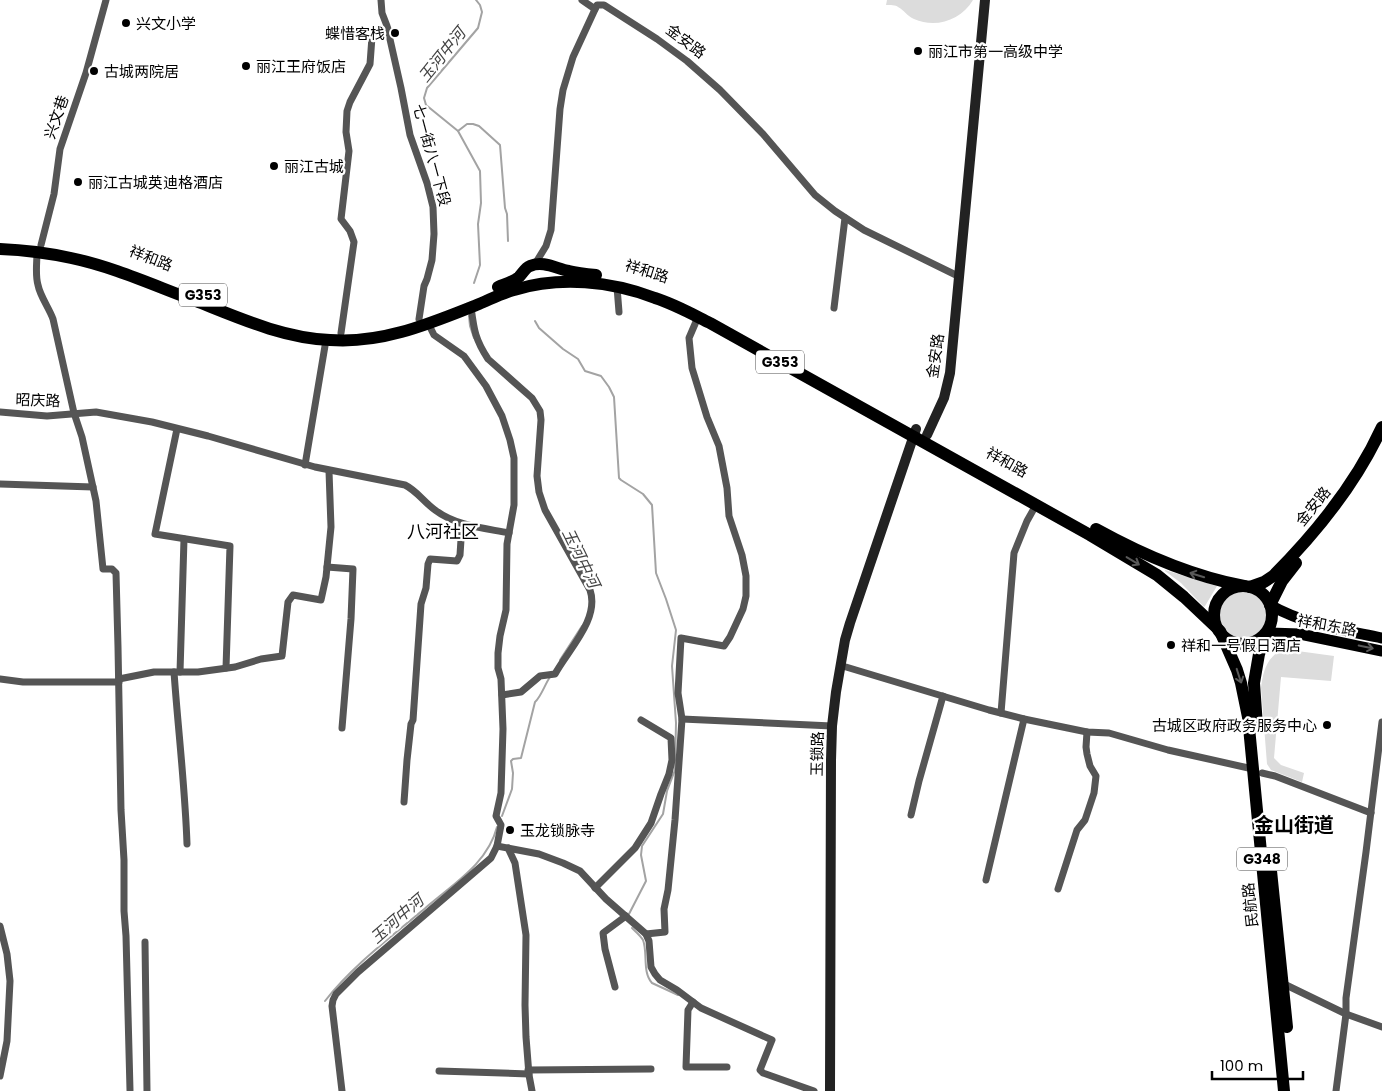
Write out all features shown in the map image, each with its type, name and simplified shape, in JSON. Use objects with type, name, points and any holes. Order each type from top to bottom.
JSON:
[{"type":"highway","name":"祥和路","points":[[0,240],[101,266],[249,322],[289,334],[326,340],[351,341],[379,338],[424,321],[511,282],[531,265],[535,264],[543,264],[571,272],[623,279],[648,286],[714,316],[1106,544],[1157,575],[1184,597],[1220,632]]},
{"type":"highway","name":"祥和路","points":[[0,249],[71,249],[118,263],[252,314],[318,331],[377,330],[424,321],[471,307],[529,286],[584,282],[617,287],[656,298],[698,317],[1137,550],[1195,574],[1247,586]]},
{"type":"highway","points":[[553,267],[553,283]]},
{"type":"highway","points":[[522,273],[523,280],[529,286]]},
{"type":"highway","name":"金安路","points":[[1247,586],[1264,582],[1273,576],[1332,509],[1357,475],[1382,427]]},
{"type":"highway","name":"金安路","points":[[1270,605],[1288,572],[1354,493],[1382,446]]},
{"type":"highway","points":[[1247,586],[1264,594],[1270,605]]},
{"type":"highway","name":"G348","points":[[1220,632],[1214,617],[1218,601],[1229,590],[1247,586]]},
{"type":"highway","name":"G348","points":[[1266,633],[1272,619],[1270,605]]},
{"type":"highway","points":[[1220,632],[1228,639],[1243,644],[1253,642],[1266,633]]},
{"type":"highway","name":"民航路","points":[[1220,632],[1244,694],[1257,771],[1293,1091]]},
{"type":"highway","name":"民航路","points":[[1266,633],[1259,654],[1254,683],[1257,771],[1284,1091]]},
{"type":"main road","name":"祥和东路","points":[[1270,605],[1308,622],[1382,638]]},
{"type":"main road","name":"祥和东路","points":[[1266,633],[1300,634],[1382,651]]},
{"type":"street","name":"兴文巷","points":[[106,0],[86,73],[60,149],[54,194],[39,249],[37,282],[40,293],[53,319],[74,414],[82,437],[96,501],[103,569],[112,569],[116,574],[119,680]]},
{"type":"street","name":"七一街八一下段","points":[[381,0],[382,13],[388,29],[410,135],[427,183],[433,207],[432,260],[424,286],[424,321]]},
{"type":"street","points":[[535,264],[543,251],[551,230],[563,90],[573,57],[596,9],[582,0]]},
{"type":"street","name":"金安路","points":[[919,435],[944,398],[952,364],[985,0]]},
{"type":"street","name":"金安路","points":[[596,9],[597,5],[604,5],[657,39],[701,73],[751,121],[815,194],[845,218],[864,230],[960,277]]},
{"type":"street","points":[[341,332],[354,242],[350,231],[341,219],[349,152],[346,132],[347,111],[370,64],[372,37],[388,29]]},
{"type":"street","points":[[834,308],[845,218]]},
{"type":"street","points":[[617,287],[619,312]]},
{"type":"street","points":[[471,307],[474,331],[488,358],[532,398],[538,406],[541,420],[537,476],[540,498],[590,590],[593,605],[587,623],[555,674],[540,676],[521,692],[502,695]]},
{"type":"street","points":[[646,934],[665,932],[664,909],[668,890],[675,820],[682,719],[678,693],[682,638],[724,646],[743,609],[746,591],[744,566],[729,516],[727,488],[719,446],[707,417],[692,368],[689,338],[698,317]]},
{"type":"street","points":[[342,1091],[332,1006],[336,994],[358,972],[491,858],[497,846],[501,825],[496,816],[501,793],[503,729],[498,653],[506,610],[507,544],[514,504],[514,458],[504,422],[494,400],[480,377],[464,356],[434,335],[424,321]]},
{"type":"street","points":[[304,465],[326,340]]},
{"type":"street","name":"昭庆路","points":[[0,412],[47,416],[96,412],[152,422],[304,465],[405,485],[415,491],[444,516],[462,524],[509,533]]},
{"type":"street","points":[[177,428],[155,534],[230,546],[226,668]]},
{"type":"street","name":"玉锁路","points":[[837,1091],[838,743],[842,693],[856,625],[919,435]]},
{"type":"street","name":"玉锁路","points":[[830,1091],[832,726],[838,674],[848,632],[919,435]]},
{"type":"street","points":[[0,678],[23,682],[119,680],[154,672],[198,672],[243,666],[261,659],[282,656],[289,600],[293,596],[321,600],[331,527],[329,470]]},
{"type":"street","points":[[0,484],[93,487]]},
{"type":"street","points":[[1001,713],[1014,553],[1027,521],[1036,505]]},
{"type":"street","points":[[404,802],[406,760],[413,720],[421,604],[427,584],[428,564],[430,559],[457,561],[460,555],[462,524]]},
{"type":"street","points":[[184,538],[177,672],[187,844]]},
{"type":"street","points":[[327,567],[353,568],[351,619],[342,728]]},
{"type":"street","points":[[846,667],[1024,719],[1088,732],[1116,735],[1168,750],[1257,771],[1371,812]]},
{"type":"street","points":[[119,680],[130,1090]]},
{"type":"street","points":[[911,815],[943,696]]},
{"type":"street","points":[[682,719],[832,726]]},
{"type":"street","points":[[986,880],[1024,719]]},
{"type":"street","points":[[595,888],[635,848],[646,832],[655,814],[669,774],[672,760],[671,738],[641,720]]},
{"type":"street","points":[[1336,1091],[1346,1014],[1346,998],[1382,722]]},
{"type":"street","points":[[1058,889],[1078,830],[1085,820],[1094,793],[1096,776],[1090,766],[1087,754],[1088,732]]},
{"type":"street","points":[[497,846],[539,854],[580,871],[595,888],[646,934],[649,941],[652,967],[660,980],[701,1008],[772,1040],[760,1070],[814,1091]]},
{"type":"street","points":[[508,848],[515,863],[526,935],[525,1005],[532,1091]]},
{"type":"street","points":[[615,987],[605,949],[603,933],[626,916]]},
{"type":"street","points":[[0,926],[7,954],[10,981],[6,1041],[0,1076]]},
{"type":"street","points":[[144,942],[146,1091]]},
{"type":"street","points":[[1282,983],[1346,1014],[1382,1027]]},
{"type":"street","points":[[693,1002],[688,1010],[686,1067],[727,1067]]},
{"type":"street","points":[[439,1070],[529,1072],[651,1069]]},
{"type":"shaded area","points":[[887,0],[973,0],[962,13],[955,17],[939,23],[931,23],[914,19],[896,6],[886,5]]},
{"type":"shaded area","points":[[1165,570],[1217,586],[1204,607],[1181,583]]},
{"type":"shaded area","points":[[1238,591],[1248,591],[1260,598],[1267,610],[1267,620],[1260,632],[1248,639],[1238,639],[1230,635],[1223,628],[1219,620],[1219,610],[1223,602],[1230,595]]},
{"type":"shaded area","points":[[1283,649],[1334,656],[1331,681],[1281,677],[1274,758],[1281,765],[1304,773],[1302,782],[1271,770],[1267,764],[1261,688],[1267,665],[1273,656]]},
{"type":"waterway","name":"玉河中河","points":[[474,283],[480,265],[478,224],[481,203],[480,171],[458,131],[426,105],[424,98],[427,88],[478,28],[482,12],[476,0]]},
{"type":"waterway","points":[[458,131],[467,124],[473,124],[479,126],[500,145],[508,241]]},
{"type":"waterway","name":"玉河中河","points":[[469,316],[474,338]]},
{"type":"waterway","points":[[535,321],[539,328],[563,349],[578,359],[585,371],[601,376],[614,397],[619,478],[643,494],[652,505],[656,573],[676,630],[672,666],[676,723],[675,770],[667,791],[663,814],[642,846],[641,855],[646,881],[629,914]]},
{"type":"waterway","name":"玉河中河","points":[[560,660],[582,626]]},
{"type":"waterway","name":"玉河中河","points":[[502,816],[512,789],[513,773],[511,761],[521,758],[535,702],[550,677]]},
{"type":"waterway","name":"玉河中河","points":[[325,1001],[361,962],[479,861],[493,839],[497,827]]},
{"type":"waterway","points":[[632,928],[643,940],[649,979],[652,983],[678,995]]},
{"type":"place","name":"兴文小学","points":[[126,23]]},
{"type":"place","name":"蝶惜客栈","points":[[395,33]]},
{"type":"place","name":"丽江市第一高级中学","points":[[918,51]]},
{"type":"place","name":"丽江王府饭店","points":[[246,66]]},
{"type":"place","name":"古城两院居","points":[[94,71]]},
{"type":"place","name":"丽江古城","points":[[274,166]]},
{"type":"place","name":"丽江古城英迪格酒店","points":[[78,182]]},
{"type":"place","name":"祥和一号假日酒店","points":[[1171,645]]},
{"type":"place","name":"古城区政府政务服务中心","points":[[1327,725]]},
{"type":"place","name":"玉龙锁脉寺","points":[[510,830]]},
{"type":"district","name":"八河社区","points":[[443,531]]},
{"type":"district","name":"金山街道","points":[[1294,825]]}]
